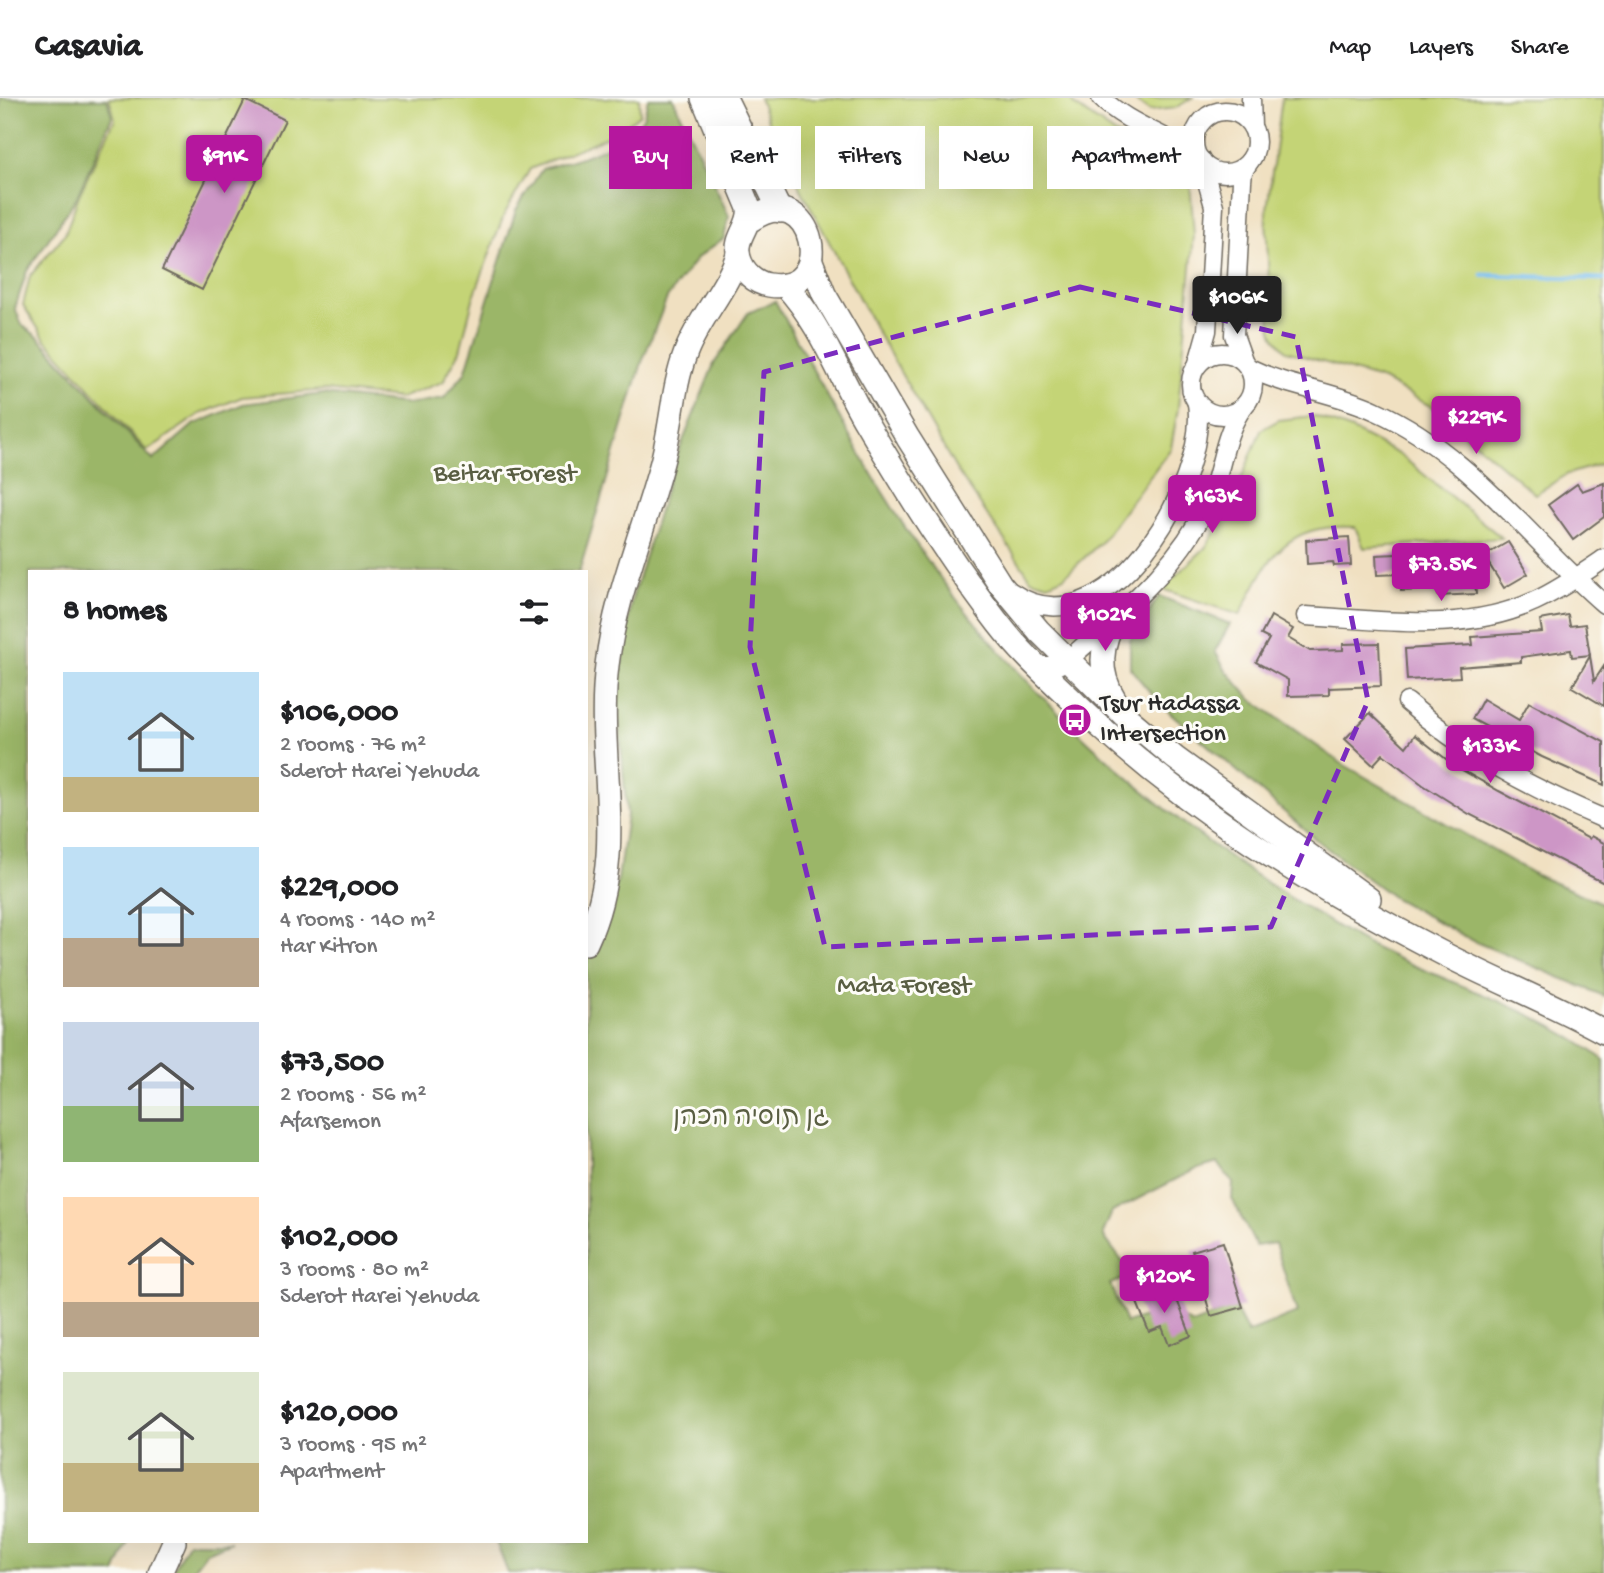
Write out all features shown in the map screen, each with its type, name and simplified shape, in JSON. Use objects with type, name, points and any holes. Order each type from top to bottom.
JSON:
[{"type":"main road","points":[[703,98],[747,204],[751,220]]},
{"type":"main road","points":[[725,98],[761,178],[780,211]]},
{"type":"main road","points":[[588,938],[597,915],[609,862],[607,666],[620,598],[662,463],[673,390],[694,333],[738,254],[740,235],[751,220],[768,211],[780,211],[797,217],[808,231],[812,243],[811,261],[824,294],[1000,583],[1039,631],[1068,660],[1124,715],[1234,803],[1376,903],[1531,981],[1604,1023]]},
{"type":"main road","points":[[738,254],[746,271],[758,281]]},
{"type":"main road","points":[[673,390],[734,292],[745,284],[758,281],[785,285],[801,276],[811,261]]},
{"type":"main road","points":[[785,285],[801,306],[866,423],[941,545],[1000,626],[1037,666],[1151,771],[1251,845],[1403,933],[1604,1032]]},
{"type":"main road","points":[[1116,616],[1104,644],[1102,661],[1108,689],[1124,715]]},
{"type":"main road","points":[[160,1573],[174,1543]]},
{"type":"street","points":[[1101,98],[1126,118],[1143,126]]},
{"type":"street","points":[[1202,126],[1221,98]]},
{"type":"street","points":[[1251,98],[1252,127]]},
{"type":"street","points":[[1037,666],[1056,666],[1068,660],[1168,565],[1191,534],[1210,497],[1231,424],[1246,403],[1253,379],[1234,335],[1243,171],[1252,156],[1256,137],[1245,118],[1231,111],[1184,126]]},
{"type":"street","points":[[1204,162],[1216,171],[1227,173],[1246,165],[1252,156]]},
{"type":"street","points":[[1000,583],[1025,601],[1049,608],[1089,599],[1118,577],[1161,528],[1185,486],[1199,436],[1197,403],[1191,382],[1207,331],[1214,206],[1204,172]]},
{"type":"street","points":[[1198,363],[1217,352],[1228,353],[1246,364],[1300,387],[1376,410],[1416,434],[1498,500],[1575,579],[1604,604]]},
{"type":"street","points":[[1197,403],[1212,414],[1223,415],[1282,387],[1300,387]]},
{"type":"street","points":[[1306,616],[1424,623],[1464,621],[1500,614],[1535,601],[1604,559]]},
{"type":"street","points":[[1407,702],[1448,737],[1504,771],[1604,819]]},
{"type":"highlighted area","points":[[1080,287],[1296,337],[1368,701],[1271,927],[825,947],[750,647],[764,372]]},
{"type":"green space","name":"Beitar Forest","points":[[0,98],[107,99],[112,117],[77,197],[27,271],[15,308],[22,325],[38,337],[153,460],[193,425],[243,404],[323,394],[409,404],[444,398],[465,373],[516,210],[542,169],[596,152],[609,145],[609,189],[692,189],[692,138],[706,168],[706,189],[716,189],[729,216],[724,238],[697,258],[667,298],[642,362],[580,570],[28,570],[28,1543],[129,1543],[115,1573],[0,1573]]},
{"type":"green space","points":[[109,98],[639,98],[640,114],[625,126],[609,126],[609,136],[530,169],[504,215],[473,299],[460,351],[443,382],[400,398],[325,390],[242,397],[200,414],[147,451],[45,339],[23,305],[30,276],[65,234],[79,195],[115,119]]},
{"type":"green space","name":"Beitar Forest","points":[[648,98],[673,98],[686,126],[635,126],[642,119]]},
{"type":"green space","points":[[759,98],[1070,98],[1074,105],[1104,126],[1047,126],[1047,189],[1190,189],[1194,235],[1178,408],[1171,448],[1101,542],[1064,577],[1048,584],[1031,579],[956,469],[875,328],[801,189],[801,126],[770,126]]},
{"type":"green space","points":[[1131,98],[1192,98],[1175,108],[1149,111]]},
{"type":"green space","points":[[1282,98],[1604,98],[1604,463],[1568,474],[1535,494],[1434,408],[1383,380],[1286,351],[1274,336],[1271,326],[1266,217]]},
{"type":"green space","name":"Mata Forest","points":[[775,301],[845,428],[921,551],[998,649],[1042,697],[1089,742],[1188,827],[1291,898],[1371,946],[1520,1010],[1577,1041],[1604,1060],[1604,1573],[508,1573],[496,1543],[588,1543],[588,960],[618,879],[627,815],[617,700],[631,602],[672,468],[714,364],[748,313]],"holes":[[[1218,1163],[1233,1183],[1232,1199],[1256,1246],[1275,1243],[1297,1313],[1248,1333],[1229,1296],[1222,1312],[1192,1324],[1169,1309],[1126,1323],[1110,1284],[1137,1274],[1122,1261],[1104,1237],[1103,1233],[1112,1212],[1194,1170]]]},
{"type":"green space","points":[[1313,416],[1352,430],[1400,455],[1502,538],[1364,548],[1355,527],[1331,527],[1311,531],[1294,538],[1270,561],[1240,615],[1162,589],[1205,548],[1228,512],[1261,430],[1279,420]]},
{"type":"green space","points":[[1159,596],[1230,624],[1215,651],[1224,668],[1251,699],[1341,763],[1536,875],[1604,904],[1604,996],[1471,940],[1394,898],[1320,843],[1159,703],[1130,668],[1130,640]]},
{"type":"green space","points":[[187,1543],[228,1543],[206,1552],[190,1573],[171,1573]]},
{"type":"building","points":[[245,100],[285,120],[202,290],[162,270]]},
{"type":"building","points":[[1604,483],[1604,517],[1573,540],[1548,505],[1577,484],[1582,491]]},
{"type":"building","points":[[1349,537],[1351,565],[1334,566],[1333,562],[1307,564],[1306,540]]},
{"type":"building","points":[[1508,542],[1528,574],[1504,588],[1484,556]]},
{"type":"building","points":[[1418,553],[1418,557],[1473,553],[1476,594],[1438,596],[1438,589],[1401,591],[1400,574],[1377,575],[1376,555]]},
{"type":"building","points":[[1568,615],[1570,626],[1585,624],[1590,655],[1572,657],[1571,650],[1521,657],[1521,662],[1459,667],[1460,677],[1407,680],[1405,649],[1473,645],[1472,637],[1542,632],[1540,620]]},
{"type":"building","points":[[1271,616],[1293,629],[1288,638],[1310,651],[1343,650],[1343,644],[1379,643],[1381,686],[1329,688],[1329,695],[1288,696],[1288,680],[1256,662],[1269,639],[1261,635]]},
{"type":"building","points":[[1590,656],[1594,681],[1604,666],[1604,706],[1572,687]]},
{"type":"building","points":[[1483,699],[1519,720],[1529,702],[1604,742],[1604,785],[1542,757],[1472,719]]},
{"type":"building","points":[[1370,713],[1406,747],[1415,735],[1455,766],[1589,839],[1591,836],[1604,843],[1604,883],[1469,814],[1423,785],[1383,754],[1373,765],[1345,739]]},
{"type":"building","points":[[1223,1242],[1243,1307],[1211,1316],[1192,1251]]},
{"type":"building","points":[[1172,1287],[1191,1336],[1169,1345],[1162,1327],[1149,1332],[1136,1300]]},
{"type":"waterway","points":[[1482,275],[1604,279]]},
{"type":"place","name":"Tsur Hadassa Intersection","points":[[1075,720]]},
{"type":"park label","name":"גן תוסיה הכהן","points":[[751,1119]]}]
